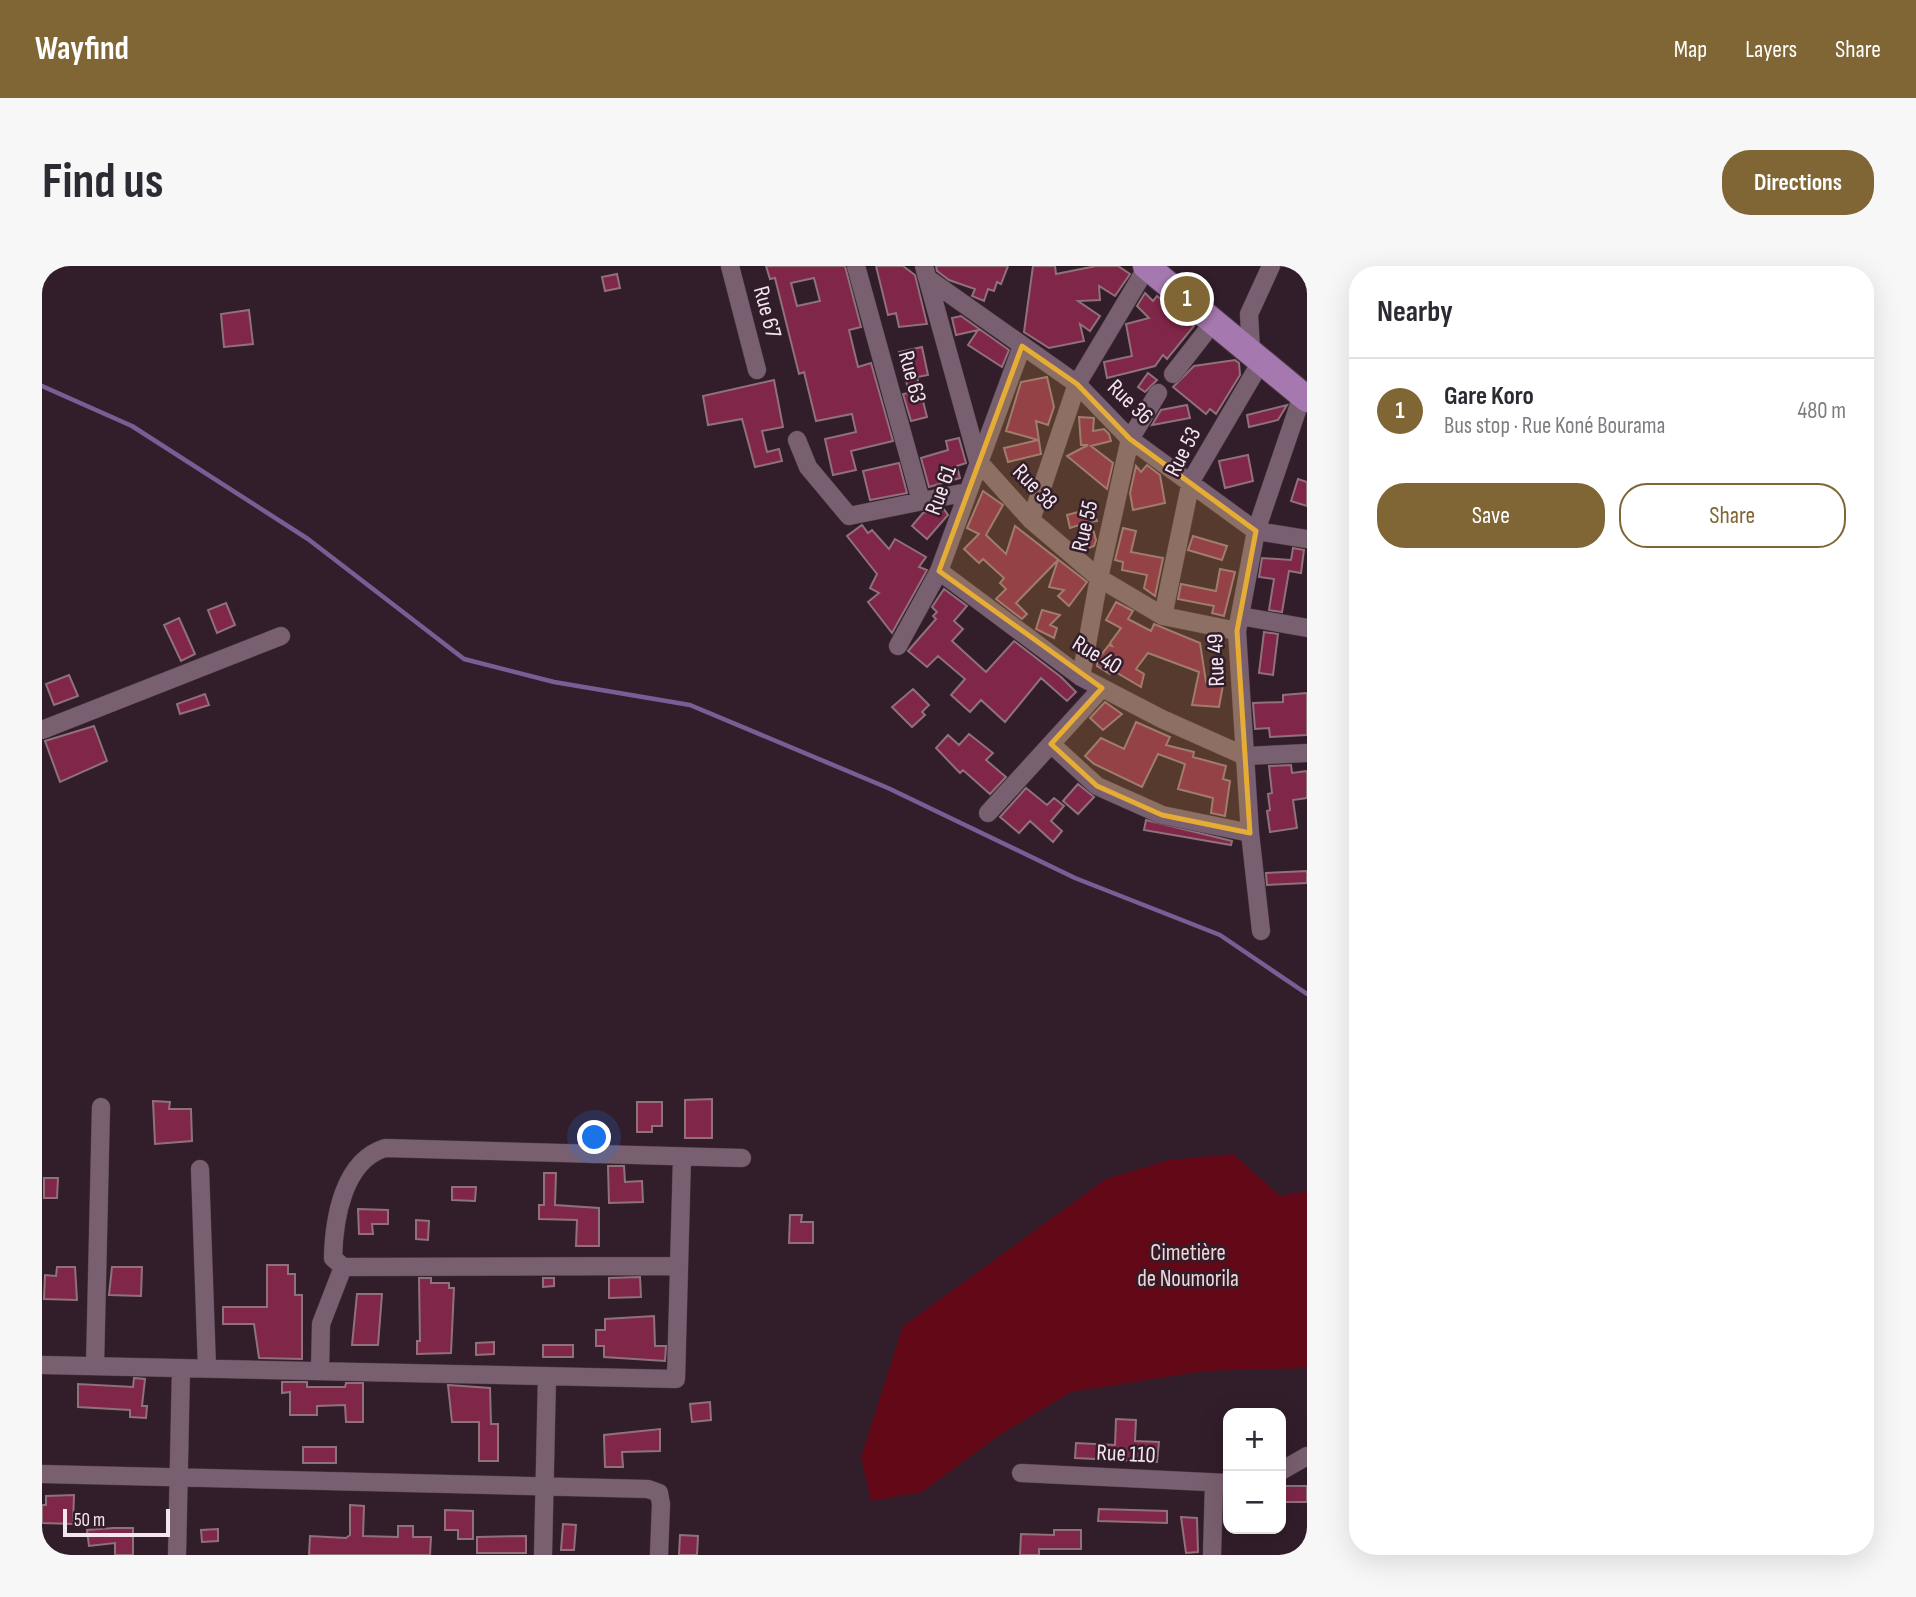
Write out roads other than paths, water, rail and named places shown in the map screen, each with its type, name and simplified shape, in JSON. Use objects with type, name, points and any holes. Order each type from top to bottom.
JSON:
[{"type":"highway","points":[[1147,266],[1215,320],[1304,397]]},
{"type":"street","name":"Rue 67","points":[[730,266],[757,370]]},
{"type":"street","name":"Rue 63","points":[[856,266],[921,501]]},
{"type":"street","points":[[1031,520],[1077,384],[1147,266]]},
{"type":"street","points":[[1257,356],[1249,313],[1271,266]]},
{"type":"street","name":"Rue 36","points":[[925,272],[1077,384],[1130,439],[1256,531],[1307,539]]},
{"type":"street","name":"Rue 38","points":[[925,272],[978,461],[1031,520],[1098,578],[1163,616],[1307,628]]},
{"type":"street","points":[[1173,374],[1215,320]]},
{"type":"street","name":"Rue 61","points":[[898,646],[939,571],[1023,346]]},
{"type":"street","name":"Rue 53","points":[[1163,616],[1191,481],[1257,356]]},
{"type":"street","name":"Rue 55","points":[[1081,677],[1098,578],[1130,439],[1158,393]]},
{"type":"street","name":"Rue 49","points":[[1261,931],[1250,832],[1239,624],[1256,531],[1304,397]]},
{"type":"street","points":[[797,440],[808,467],[849,516],[967,492]]},
{"type":"street","name":"Rue 40","points":[[939,571],[1081,677],[1245,756]]},
{"type":"street","points":[[42,730],[281,636]]},
{"type":"street","points":[[988,813],[1102,688]]},
{"type":"street","points":[[1051,744],[1097,786],[1162,815],[1250,832]]},
{"type":"street","points":[[1245,756],[1307,752]]},
{"type":"street","points":[[95,1366],[101,1107]]},
{"type":"street","points":[[679,1266],[343,1267],[333,1258],[333,1232],[351,1174],[370,1152],[385,1148],[742,1158]]},
{"type":"street","points":[[42,1365],[676,1379],[681,1157]]},
{"type":"street","points":[[200,1169],[207,1368]]},
{"type":"street","points":[[320,1371],[321,1324],[343,1267]]},
{"type":"street","points":[[177,1555],[181,1368]]},
{"type":"street","points":[[542,1555],[547,1376]]},
{"type":"street","points":[[1286,1468],[1307,1456]]},
{"type":"street","name":"Rue 110","points":[[1021,1473],[1221,1483]]},
{"type":"street","points":[[42,1474],[648,1489],[659,1493],[661,1504],[659,1555]]},
{"type":"street","points":[[1212,1555],[1221,1483]]},
{"type":"waterway","points":[[42,386],[132,426],[308,539],[464,659],[554,682],[690,705],[888,788],[1075,878],[1220,935],[1307,994]]},
{"type":"place","name":"Gare Koro","points":[[1187,299]]},
{"type":"park label","name":"Cimetière de Noumorila","points":[[1188,1266]]}]
